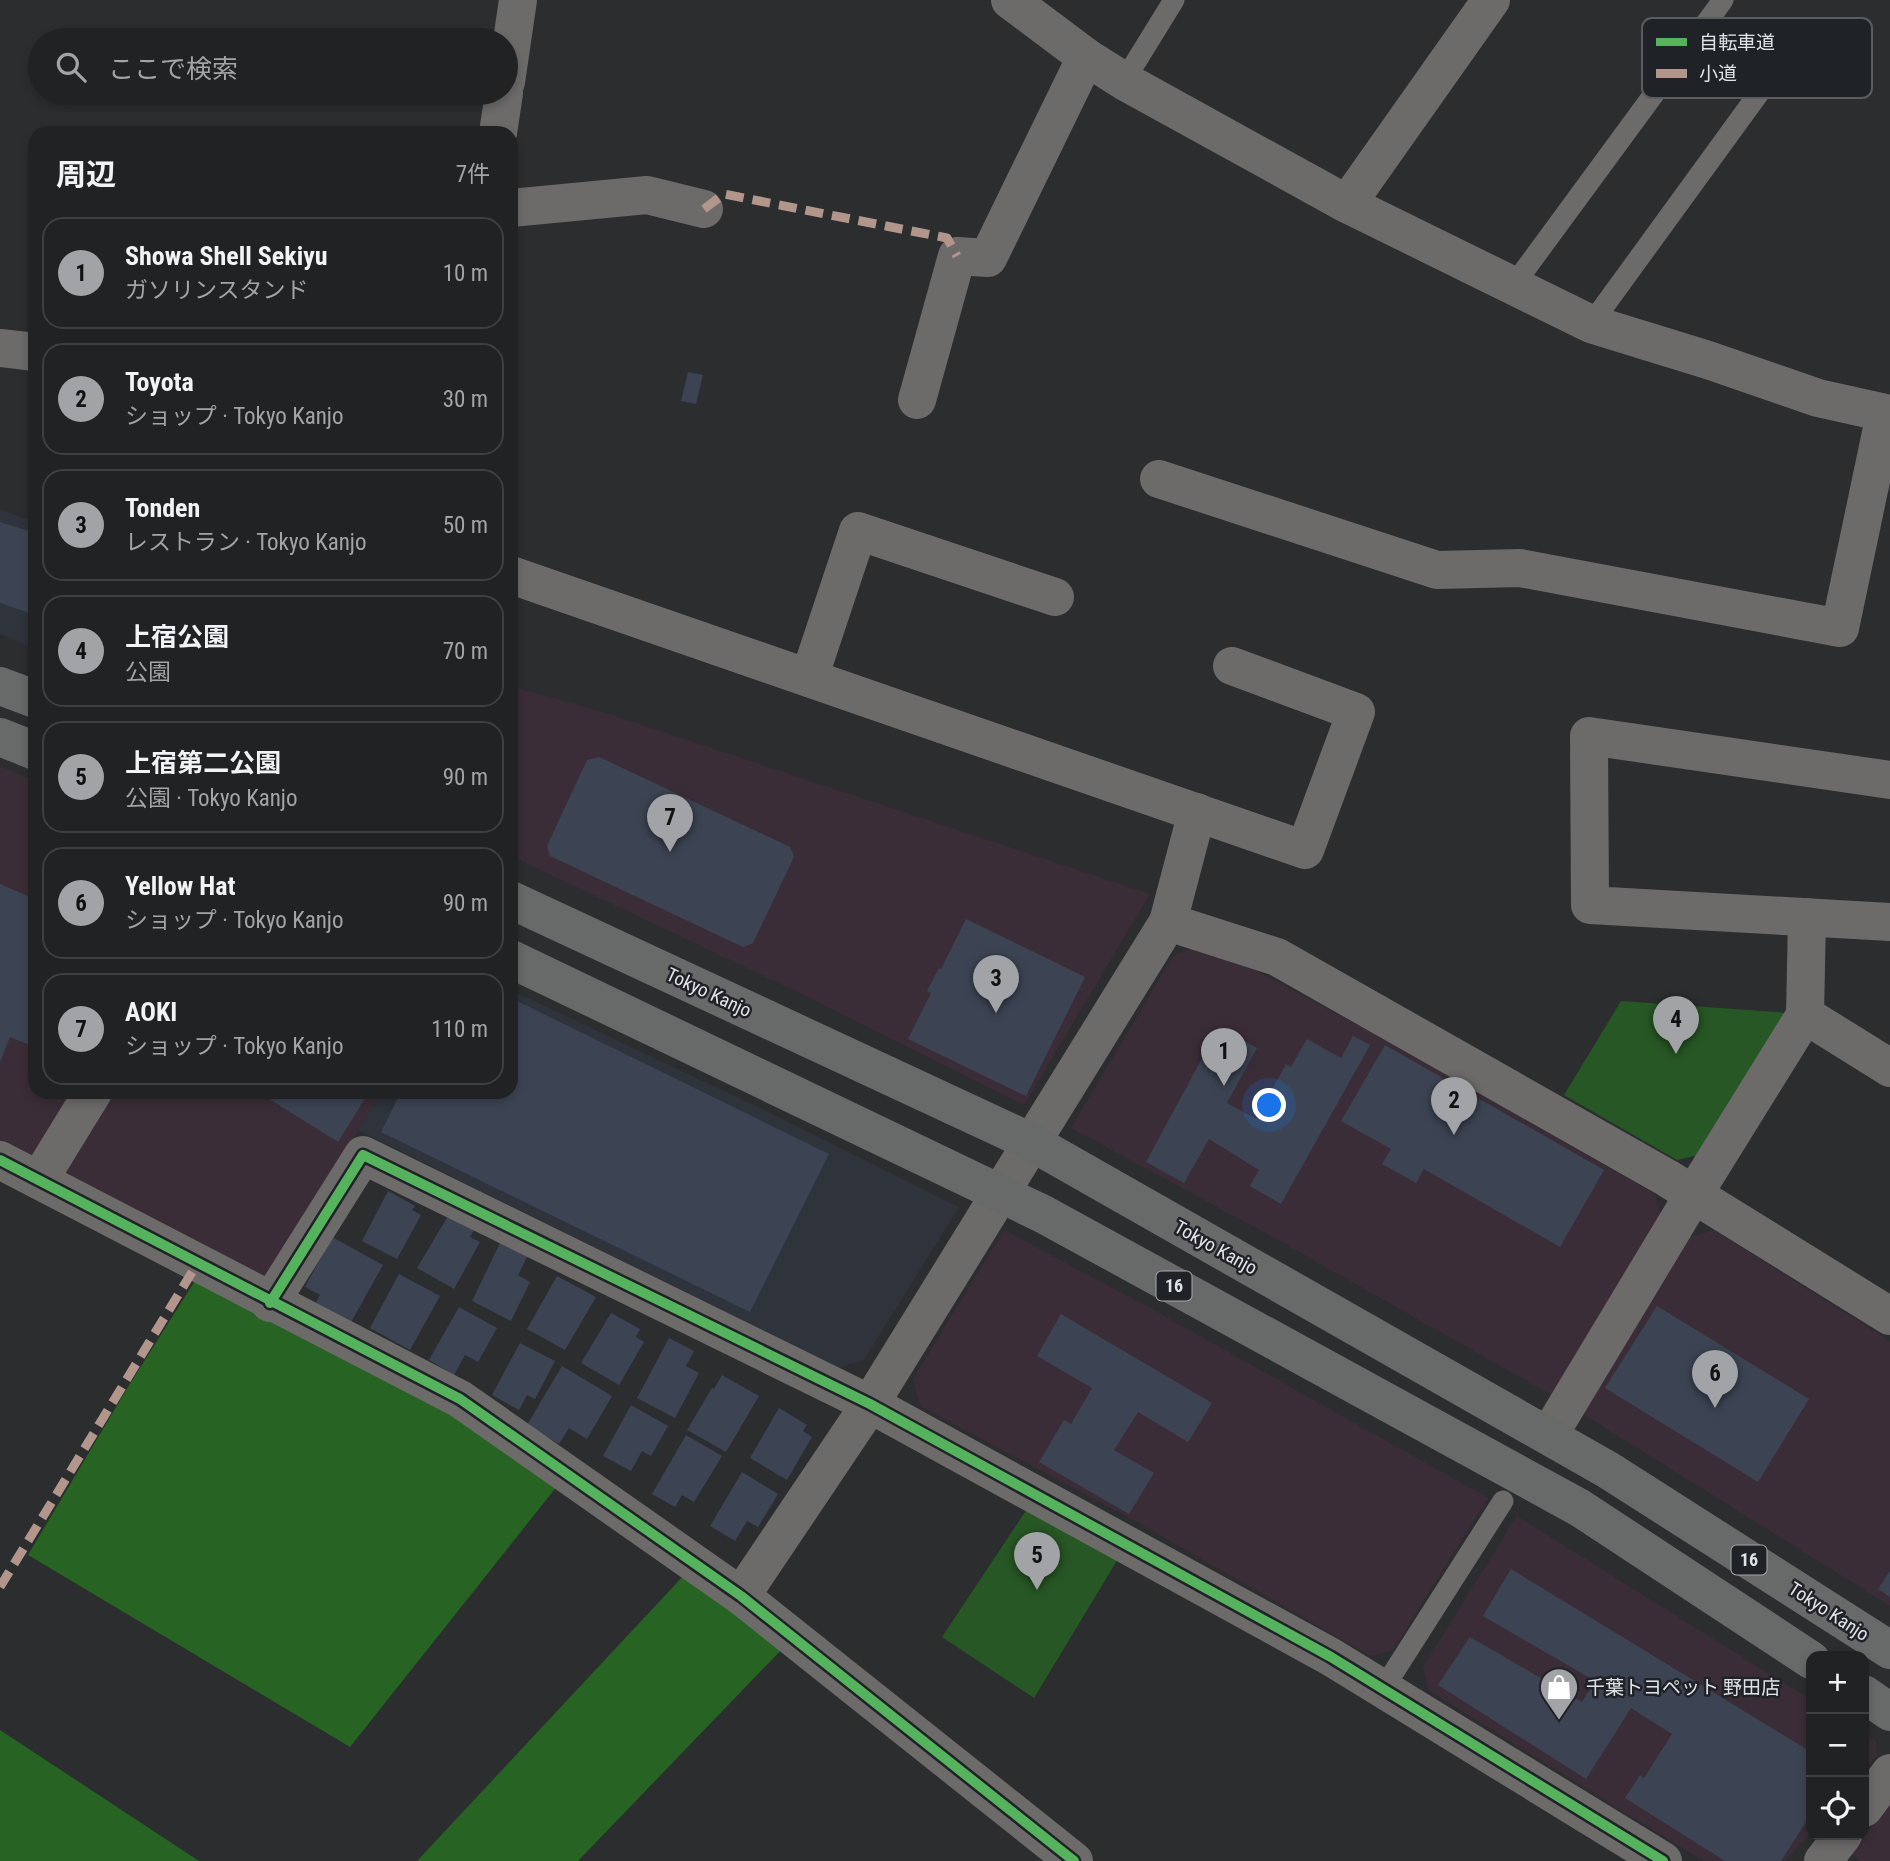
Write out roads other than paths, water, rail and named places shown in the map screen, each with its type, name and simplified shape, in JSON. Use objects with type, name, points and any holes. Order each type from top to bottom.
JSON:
[{"type":"highway","points":[[0,686],[28,696]]},
{"type":"highway","points":[[0,737],[28,748]]},
{"type":"highway","name":"Tokyo Kanjo","points":[[518,903],[1031,1142],[1549,1434],[1890,1650]]},
{"type":"highway","name":"16","points":[[518,962],[1043,1214],[1580,1508],[1806,1657]]},
{"type":"highway","points":[[1869,1698],[1890,1712]]},
{"type":"street","points":[[514,28],[518,0]]},
{"type":"street","points":[[1010,0],[1086,57],[1124,81],[1347,204],[1591,324],[1709,360],[1818,398],[1888,414],[1840,628],[1520,568],[1437,569],[1159,479]]},
{"type":"street","points":[[1347,204],[1491,0]]},
{"type":"street","points":[[917,400],[957,256],[988,258],[1086,57]]},
{"type":"street","points":[[499,126],[502,105]]},
{"type":"street","points":[[518,207],[647,195],[704,209]]},
{"type":"street","points":[[0,348],[28,351]]},
{"type":"street","points":[[809,678],[859,531],[1055,597]]},
{"type":"street","points":[[518,577],[1304,850],[1356,712],[1231,666]]},
{"type":"street","points":[[1890,780],[1589,736],[1590,905],[1890,922]]},
{"type":"street","points":[[741,1596],[870,1404],[1168,922],[1197,812]]},
{"type":"street","points":[[1549,1434],[1805,1015],[1807,917]]},
{"type":"street","points":[[1168,922],[1277,957],[1694,1194],[1890,1315]]},
{"type":"street","points":[[1805,1015],[1890,1068]]},
{"type":"street","points":[[39,1180],[89,1099]]},
{"type":"street","points":[[270,1303],[363,1155],[870,1404],[1331,1657],[1663,1861]]},
{"type":"street","points":[[0,1160],[270,1303],[460,1399],[741,1596],[1074,1861]]},
{"type":"street","points":[[1869,1801],[1890,1773]]},
{"type":"street","points":[[1823,1861],[1839,1840]]},
{"type":"lane","points":[[1124,81],[1174,0]]},
{"type":"lane","points":[[1710,18],[1723,0]]},
{"type":"lane","points":[[1513,286],[1651,98]]},
{"type":"lane","points":[[1591,324],[1755,98]]},
{"type":"lane","points":[[1383,1689],[1503,1501]]},
{"type":"place","name":"AOKI","points":[[670,852]]},
{"type":"place","name":"Tonden","points":[[996,1013]]},
{"type":"place","name":"上宿公園","points":[[1676,1054]]},
{"type":"place","name":"Showa Shell Sekiyu","points":[[1224,1086]]},
{"type":"place","name":"Toyota","points":[[1454,1135]]},
{"type":"place","name":"Yellow Hat","points":[[1715,1408]]},
{"type":"place","name":"上宿第二公園","points":[[1037,1590]]},
{"type":"place","name":"千葉トヨペット 野田店","points":[[1559,1721]]}]
